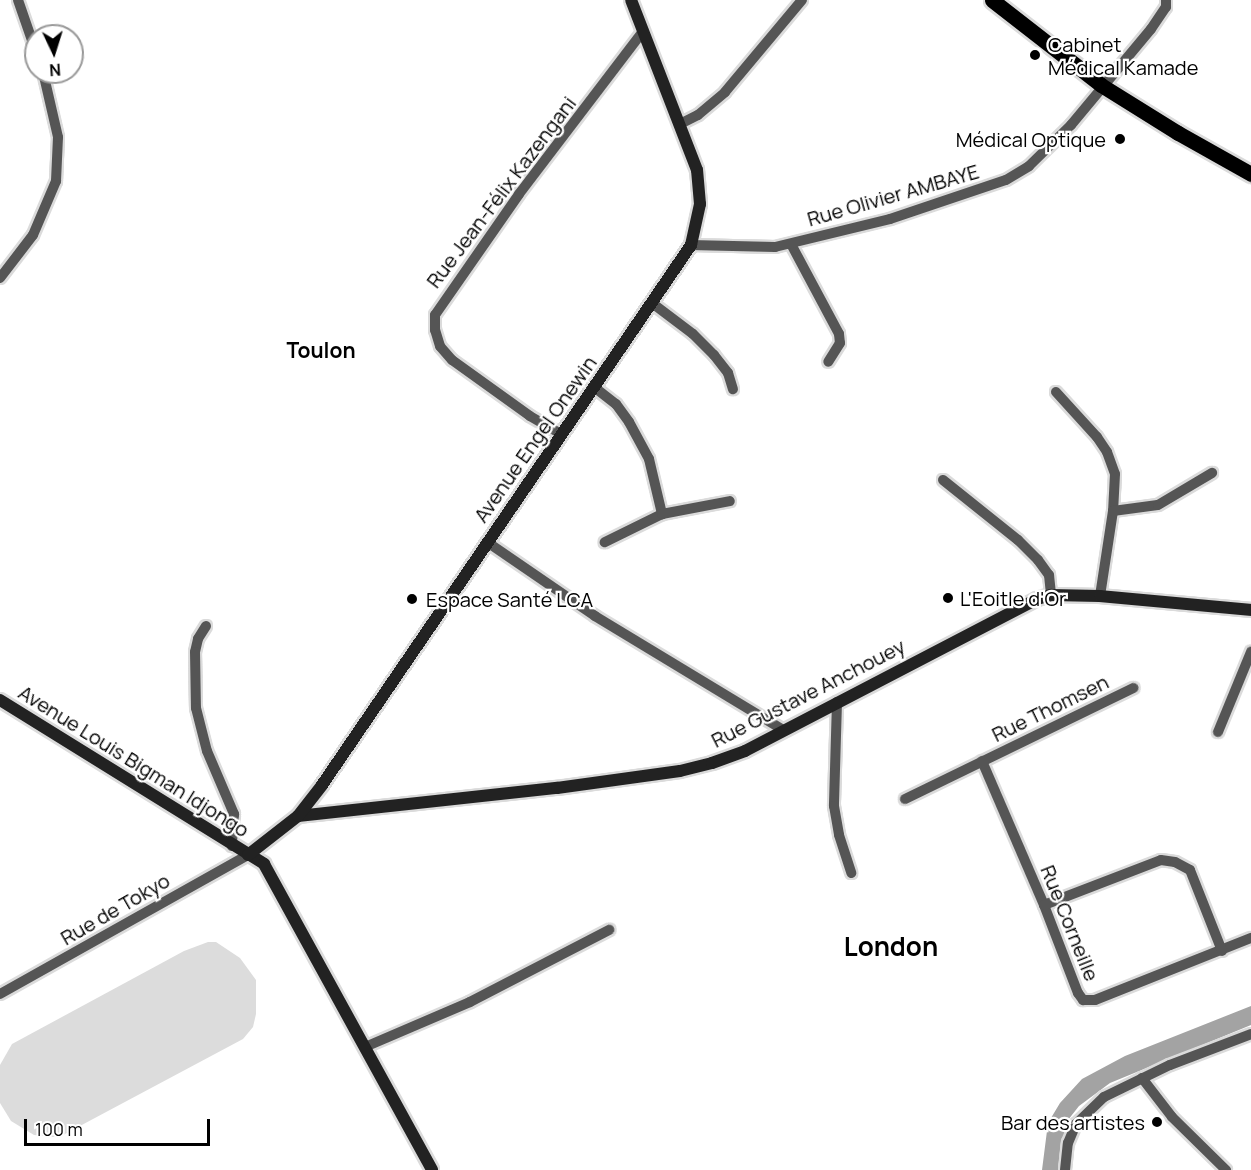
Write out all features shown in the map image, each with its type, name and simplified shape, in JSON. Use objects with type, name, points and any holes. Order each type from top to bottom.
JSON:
[{"type":"main road","points":[[992,0],[1101,85],[1178,134],[1251,174]]},
{"type":"street","points":[[18,0],[26,24]]},
{"type":"street","name":"Avenue Engel Onewin","points":[[248,855],[298,816],[691,245],[698,220],[700,189],[697,170],[631,0]]},
{"type":"street","points":[[680,124],[698,115],[725,92],[802,0]]},
{"type":"street","name":"Rue Olivier AMBAYE","points":[[691,245],[775,248],[933,206],[1006,180],[1029,166],[1051,146],[1151,29],[1166,7],[1166,0]]},
{"type":"street","name":"Rue Jean-Félix Kazengani","points":[[561,434],[530,416],[452,360],[440,346],[435,330],[435,315],[519,194],[643,31]]},
{"type":"street","points":[[0,278],[33,235],[57,181],[58,137],[46,84]]},
{"type":"street","points":[[790,244],[839,334],[840,343],[828,362]]},
{"type":"street","points":[[652,303],[714,354],[728,373],[733,389]]},
{"type":"street","points":[[594,387],[616,404],[629,422],[649,459],[662,514]]},
{"type":"street","points":[[1056,392],[1107,452],[1115,474],[1113,511],[1100,596]]},
{"type":"street","points":[[1113,511],[1158,505],[1212,473]]},
{"type":"street","points":[[943,480],[1018,540],[1038,560],[1049,575],[1051,595]]},
{"type":"street","points":[[605,542],[662,514],[730,501]]},
{"type":"street","points":[[487,542],[595,616],[783,730]]},
{"type":"street","name":"Rue Gustave Anchouey","points":[[298,816],[435,802],[680,771],[731,757],[1037,599],[1051,595],[1100,596],[1251,610]]},
{"type":"street","points":[[206,626],[198,639],[195,652],[196,708],[207,751],[234,814],[232,846]]},
{"type":"street","points":[[1218,732],[1251,652]]},
{"type":"street","name":"Rue Thomsen","points":[[904,799],[1134,688]]},
{"type":"street","name":"Avenue Louis Bigman Idjongo","points":[[0,700],[264,864],[432,1170]]},
{"type":"street","points":[[837,702],[834,806],[851,873]]},
{"type":"street","name":"Rue Corneille","points":[[982,761],[1044,905],[1078,993],[1083,999],[1095,1000],[1251,938]]},
{"type":"street","name":"Rue de Tokyo","points":[[0,994],[248,855]]},
{"type":"street","points":[[1044,905],[1161,860],[1175,862],[1190,870],[1222,951]]},
{"type":"street","points":[[365,1047],[471,1002],[609,930]]},
{"type":"street","points":[[1065,1170],[1068,1143],[1083,1116],[1104,1097],[1142,1077],[1251,1034]]},
{"type":"street","points":[[1142,1077],[1172,1117],[1226,1170]]},
{"type":"shaded area","points":[[208,942],[216,942],[240,958],[256,980],[256,1014],[253,1027],[243,1039],[63,1135],[53,1137],[34,1135],[11,1121],[0,1103],[0,1065],[12,1044],[184,951]]},
{"type":"shaded area","points":[[1251,1006],[1251,1025],[1110,1083],[1079,1106],[1068,1120],[1060,1170],[1042,1170],[1048,1123],[1060,1103],[1082,1079],[1125,1056]]},
{"type":"place","name":"Cabinet Médical Kamade","points":[[1035,55]]},
{"type":"place","name":"Médical Optique","points":[[1120,139]]},
{"type":"place","name":"L'Eoitle d'Or","points":[[948,598]]},
{"type":"place","name":"Espace Santé LCA","points":[[412,599]]},
{"type":"place","name":"Bar des artistes","points":[[1157,1122]]},
{"type":"district","name":"Toulon","points":[[321,350]]},
{"type":"district","name":"London","points":[[891,947]]}]
